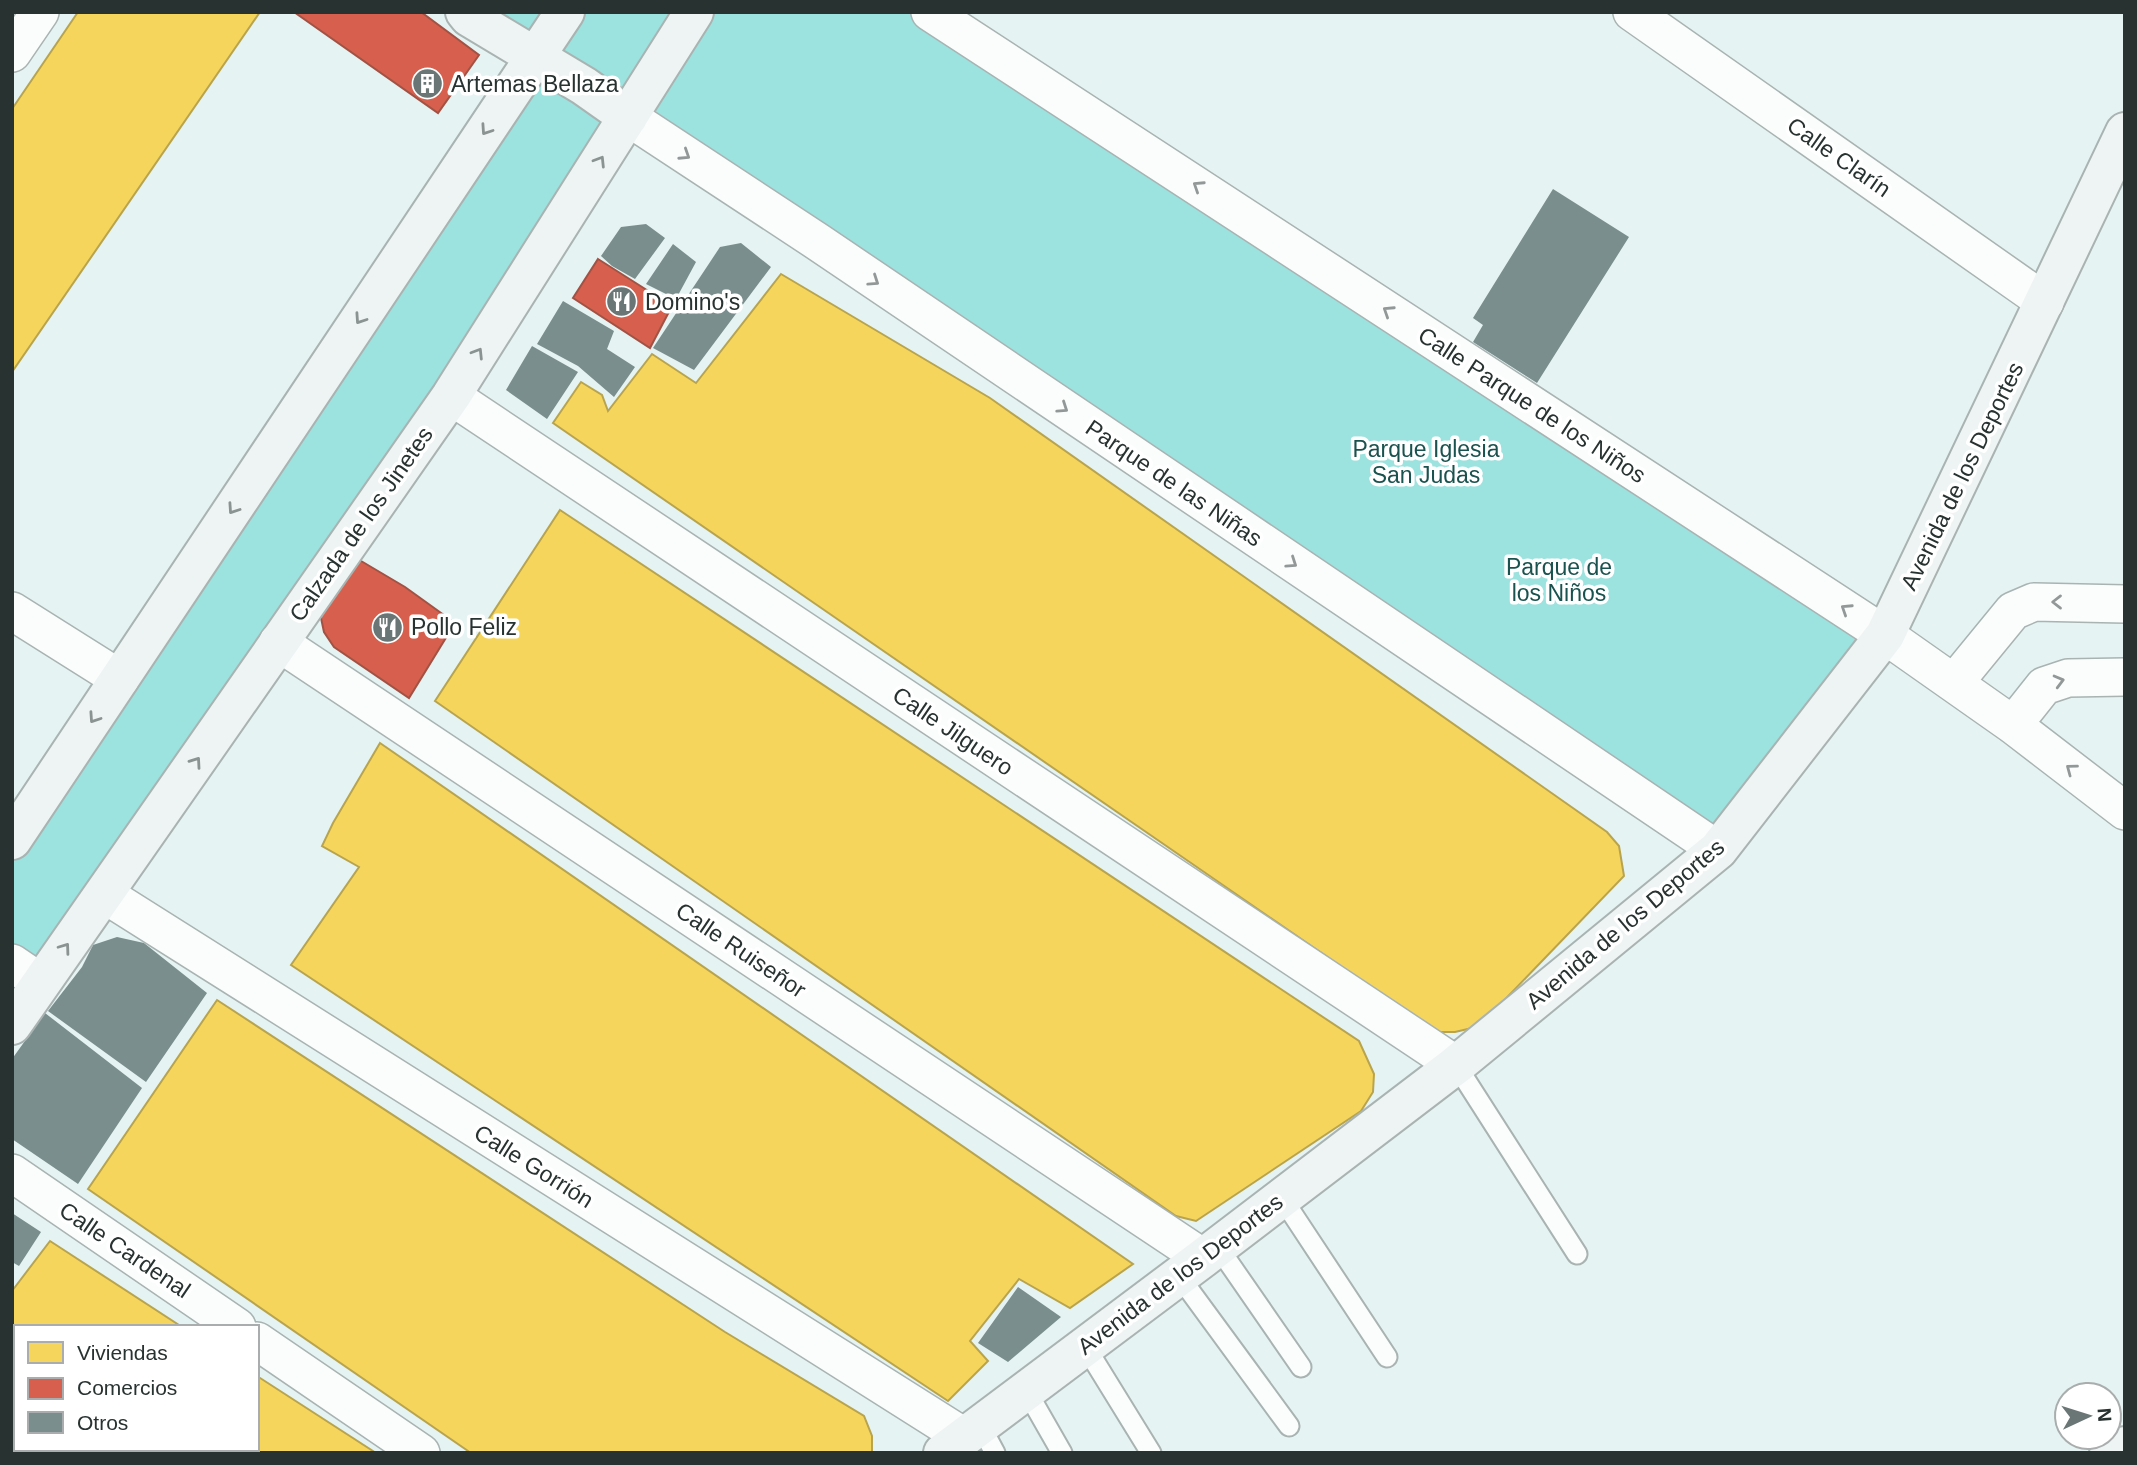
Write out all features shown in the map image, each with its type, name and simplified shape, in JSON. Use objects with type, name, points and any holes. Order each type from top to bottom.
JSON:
[{"type":"main road","points":[[465,12],[469,17],[584,86],[628,117]]},
{"type":"main road","points":[[12,840],[565,12]]},
{"type":"main road","name":"Calzada de los Jinetes","points":[[12,1025],[26,972],[104,894],[450,396],[694,12]]},
{"type":"main road","name":"Avenida de los Deportes","points":[[971,1442],[1026,1390],[1456,1065],[1718,850],[1885,635],[2125,132]]},
{"type":"main road","points":[[2109,1453],[2125,1446]]},
{"type":"street","points":[[12,53],[40,12]]},
{"type":"street","name":"Calle Parque de los Niños","points":[[930,12],[1885,635],[2013,725],[2125,811]]},
{"type":"street","name":"Calle Clarín","points":[[1632,12],[2045,302]]},
{"type":"street","name":"Parque de las Niñas","points":[[628,117],[818,242],[1718,850]]},
{"type":"street","name":"Calle Jilguero","points":[[450,396],[1456,1065]]},
{"type":"street","points":[[1954,683],[2013,611],[2034,602],[2125,604]]},
{"type":"street","points":[[12,611],[120,679]]},
{"type":"street","name":"Calle Ruiseñor","points":[[278,642],[1200,1260]]},
{"type":"street","points":[[2013,725],[2043,685],[2068,678],[2125,677]]},
{"type":"street","name":"Calle Gorrión","points":[[104,894],[971,1442]]},
{"type":"street","name":"Calle Cardenal","points":[[12,1174],[234,1325]]},
{"type":"street","points":[[259,1342],[421,1453]]},
{"type":"lane","points":[[1456,1065],[1577,1254]]},
{"type":"lane","points":[[1282,1198],[1387,1357]]},
{"type":"lane","points":[[1200,1260],[1301,1367]]},
{"type":"lane","points":[[1200,1260],[1289,1426]]},
{"type":"lane","points":[[1085,1346],[1151,1453]]},
{"type":"lane","points":[[1026,1390],[1062,1453]]},
{"type":"green space","points":[[501,12],[542,12],[529,31]]},
{"type":"green space","points":[[566,12],[694,12],[629,113],[537,55]]},
{"type":"green space","name":"Parque de los Niños","points":[[696,12],[930,12],[1879,636],[1715,839],[632,116]]},
{"type":"green space","points":[[536,62],[622,121],[12,1014],[12,841]]},
{"type":"building: Viviendas","points":[[78,12],[260,12],[12,372],[12,109]]},
{"type":"building: Viviendas","points":[[781,274],[990,398],[1607,832],[1619,846],[1624,876],[1490,1015],[1472,1028],[1436,1032],[553,423],[581,382],[602,395],[608,411],[652,354],[696,383]]},
{"type":"building: Viviendas","points":[[560,510],[1359,1041],[1374,1074],[1373,1092],[1361,1111],[1196,1221],[1176,1216],[435,701]]},
{"type":"building: Viviendas","points":[[380,743],[1133,1264],[1070,1308],[1019,1279],[970,1341],[988,1361],[948,1401],[291,965],[359,867],[322,846]]},
{"type":"building: Viviendas","points":[[217,1000],[725,1332],[864,1416],[872,1436],[872,1453],[471,1453],[88,1189]]},
{"type":"building: Viviendas","points":[[50,1241],[179,1325],[14,1325],[14,1451],[259,1451],[259,1377],[376,1453],[12,1453],[12,1291]]},
{"type":"building: Comercios","name":"Artemas Bellaza","points":[[294,12],[421,12],[479,55],[438,113]]},
{"type":"building: Comercios","name":"Domino's","points":[[598,259],[672,306],[650,348],[573,298]]},
{"type":"building: Comercios","name":"Pollo Feliz","points":[[356,558],[405,587],[455,623],[409,698],[334,647],[324,632],[321,605]]},
{"type":"building: Otros","points":[[1553,189],[1629,237],[1537,383],[1473,342],[1483,325],[1473,318]]},
{"type":"building: Otros","points":[[646,224],[665,238],[635,279],[612,266],[601,256],[621,227]]},
{"type":"building: Otros","points":[[741,243],[771,267],[694,370],[653,348],[720,247]]},
{"type":"building: Otros","points":[[673,244],[696,262],[676,299],[646,284]]},
{"type":"building: Otros","points":[[563,301],[614,331],[607,349],[635,367],[614,397],[578,366],[537,344]]},
{"type":"building: Otros","points":[[532,346],[578,372],[547,419],[506,390]]},
{"type":"building: Otros","points":[[117,937],[144,943],[207,993],[146,1082],[48,1011],[82,967],[93,945]]},
{"type":"building: Otros","points":[[45,1013],[142,1088],[78,1184],[12,1139],[12,1059]]},
{"type":"building: Otros","points":[[12,1213],[41,1232],[19,1266],[12,1262]]},
{"type":"building: Otros","points":[[1018,1287],[1061,1317],[1008,1362],[978,1343]]},
{"type":"place","name":"Artemas Bellaza","points":[[428,84]]},
{"type":"place","name":"Domino's","points":[[622,302]]},
{"type":"place","name":"Pollo Feliz","points":[[388,627]]},
{"type":"park label","name":"Parque Iglesia San Judas","points":[[1426,462]]}]
